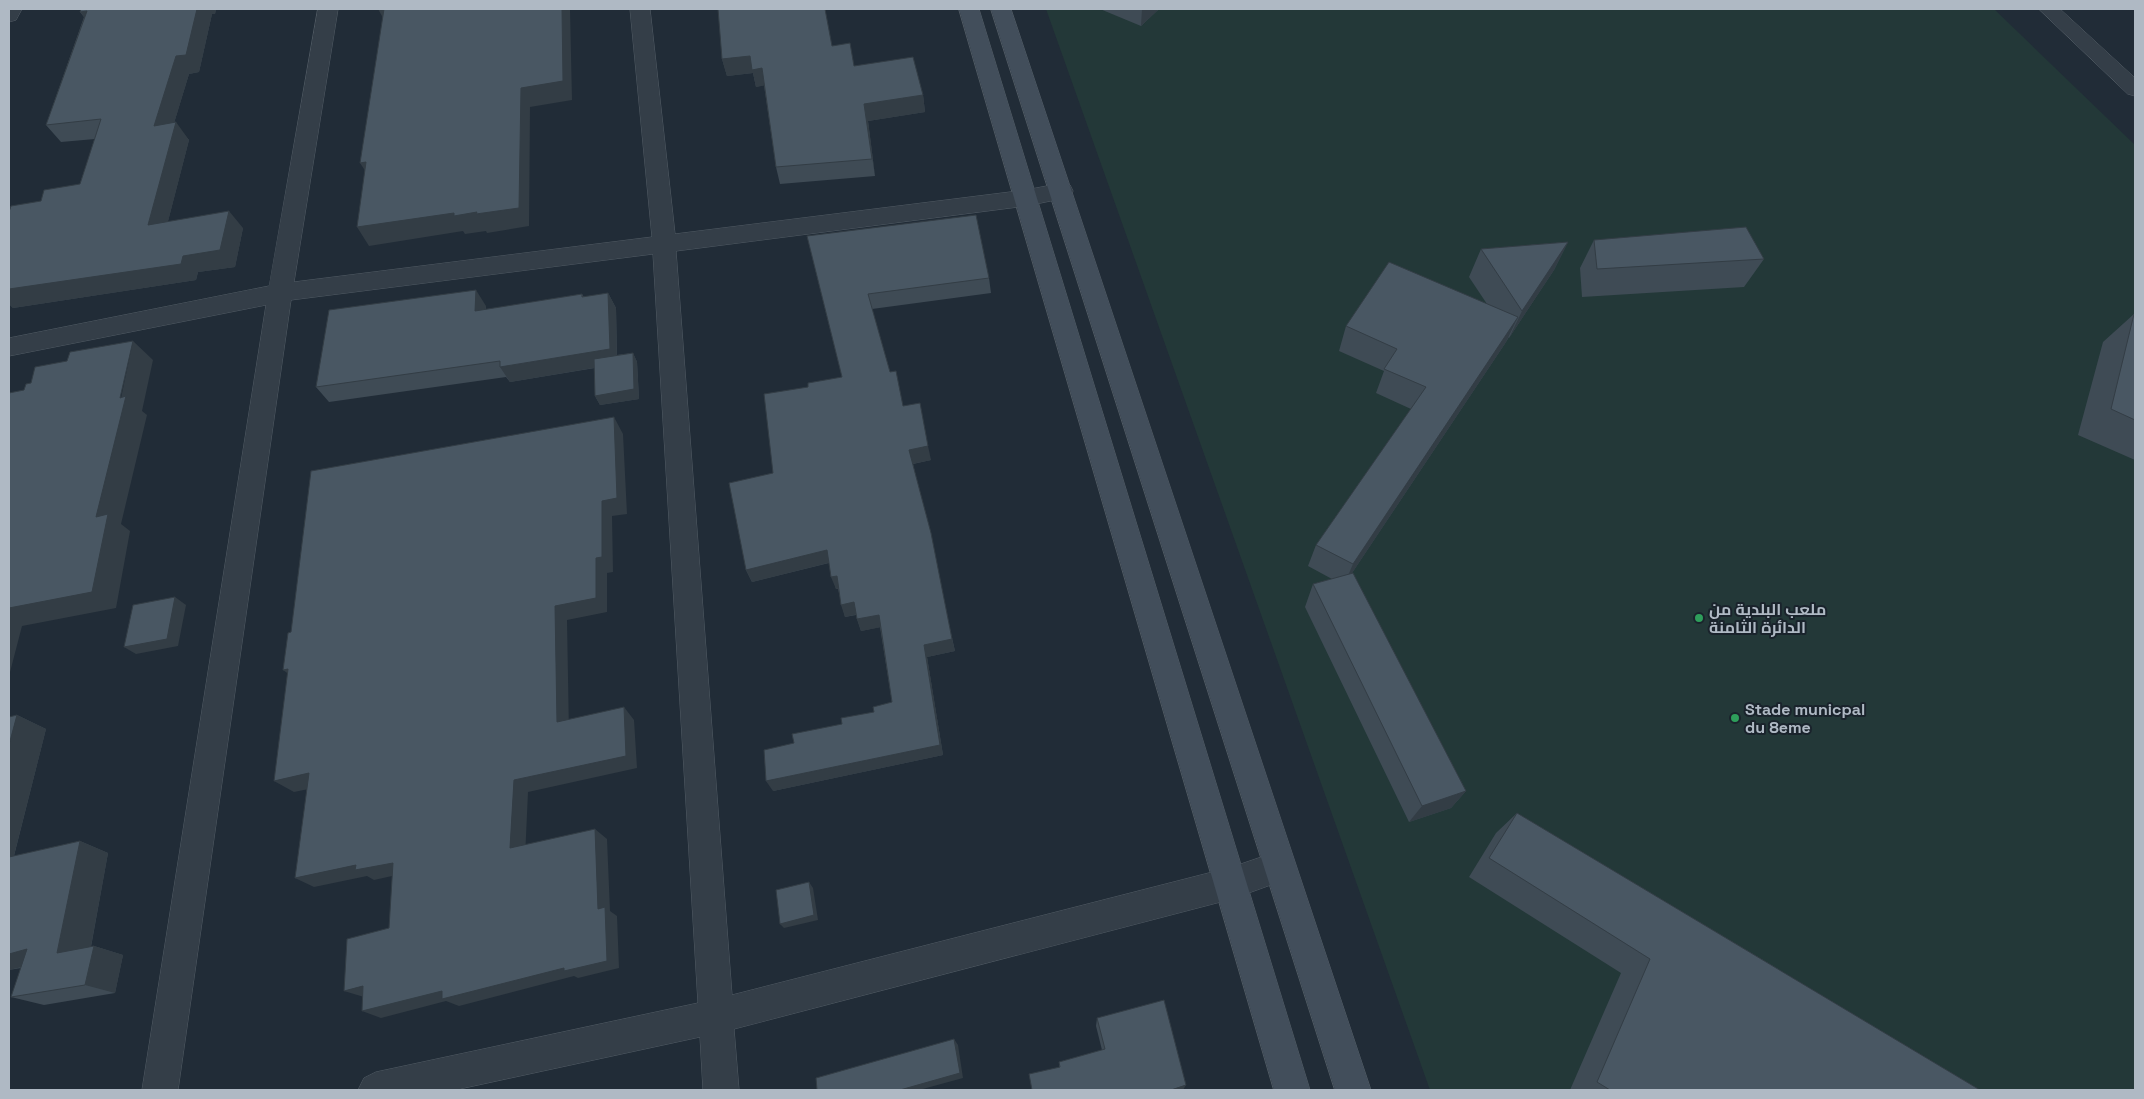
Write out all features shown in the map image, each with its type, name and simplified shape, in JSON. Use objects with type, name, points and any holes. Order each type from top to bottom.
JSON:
[{"type":"street","points":[[9,16],[12,9]]},
{"type":"street","points":[[160,1090],[280,293],[328,9]]},
{"type":"street","points":[[640,9],[664,243],[718,1016],[721,1090]]},
{"type":"street","points":[[969,9],[1292,1090]]},
{"type":"street","points":[[1002,9],[1279,868],[1353,1090]]},
{"type":"street","points":[[2049,9],[2135,89]]},
{"type":"street","points":[[9,347],[280,293],[1026,198],[1062,191]]},
{"type":"street","points":[[376,1090],[718,1016],[1232,884],[1279,868]]},
{"type":"green space","name":"ملعب البلدية من الدائرة الثامنة","points":[[1046,9],[1994,9],[2135,145],[2135,1090],[1430,1090]]},
{"type":"building","points":[[81,9],[197,9],[186,55],[176,56],[154,126],[176,122],[148,225],[229,211],[220,250],[183,256],[181,264],[9,289],[9,212],[11,206],[41,201],[44,190],[80,184],[101,119],[46,125],[87,11],[80,12]]},
{"type":"building","points":[[384,9],[562,9],[563,81],[521,88],[519,208],[454,216],[454,213],[357,227],[366,162],[360,163]]},
{"type":"building","points":[[718,9],[825,9],[832,46],[850,43],[854,66],[913,57],[923,95],[864,104],[872,159],[776,167],[762,68],[752,70],[750,56],[722,59]]},
{"type":"building","points":[[976,215],[989,278],[868,294],[890,372],[896,371],[903,406],[920,403],[928,446],[909,450],[931,533],[952,639],[924,645],[940,745],[766,781],[764,750],[794,743],[792,734],[842,724],[841,718],[874,712],[873,707],[892,702],[879,615],[857,619],[854,602],[841,605],[837,576],[831,577],[827,550],[746,570],[729,483],[773,473],[764,394],[808,387],[808,383],[842,377],[807,236]]},
{"type":"building","points":[[1746,227],[1764,259],[1597,269],[1594,240]]},
{"type":"building","points":[[1568,242],[1522,311],[1481,249]]},
{"type":"building","points":[[1389,262],[1518,317],[1353,564],[1316,545],[1426,387],[1384,369],[1397,349],[1346,326]]},
{"type":"building","points":[[476,290],[475,311],[582,294],[582,297],[608,293],[610,349],[500,367],[500,361],[316,387],[329,310]]},
{"type":"building","points":[[2135,315],[2135,420],[2111,409]]},
{"type":"building","points":[[133,341],[120,398],[126,396],[96,517],[108,514],[92,592],[9,608],[9,393],[24,390],[26,384],[31,383],[35,367],[67,361],[70,352]]},
{"type":"building","points":[[633,353],[634,389],[595,396],[594,359]]},
{"type":"building","points":[[614,417],[617,498],[602,501],[602,557],[596,558],[596,598],[555,606],[557,722],[624,707],[626,756],[514,780],[510,848],[595,829],[598,909],[605,907],[607,961],[564,971],[564,968],[442,999],[442,991],[362,1011],[363,986],[344,991],[347,939],[389,928],[393,863],[355,870],[356,865],[295,878],[309,773],[274,781],[288,669],[283,670],[288,633],[291,632],[311,471]]},
{"type":"building","points":[[1353,573],[1466,791],[1422,806],[1313,584]]},
{"type":"building","points":[[175,597],[167,639],[124,647],[133,605]]},
{"type":"building","points":[[17,715],[9,745],[9,717]]},
{"type":"building","points":[[1517,813],[1980,1090],[1610,1090],[1597,1082],[1650,959],[1489,858]]},
{"type":"building","points":[[80,841],[57,953],[94,946],[85,985],[11,997],[27,949],[9,954],[9,857]]},
{"type":"building","points":[[809,882],[814,915],[780,924],[776,890]]},
{"type":"building","points":[[1164,1000],[1186,1085],[1171,1090],[1032,1090],[1029,1074],[1060,1067],[1059,1062],[1105,1049],[1097,1018]]},
{"type":"building","points":[[954,1039],[960,1073],[900,1090],[817,1090],[816,1078]]},
{"type":"place","name":"ملعب البلدية من الدائرة الثامنة","points":[[1699,618]]},
{"type":"place","name":"Stade municpal du 8eme","points":[[1735,718]]}]
